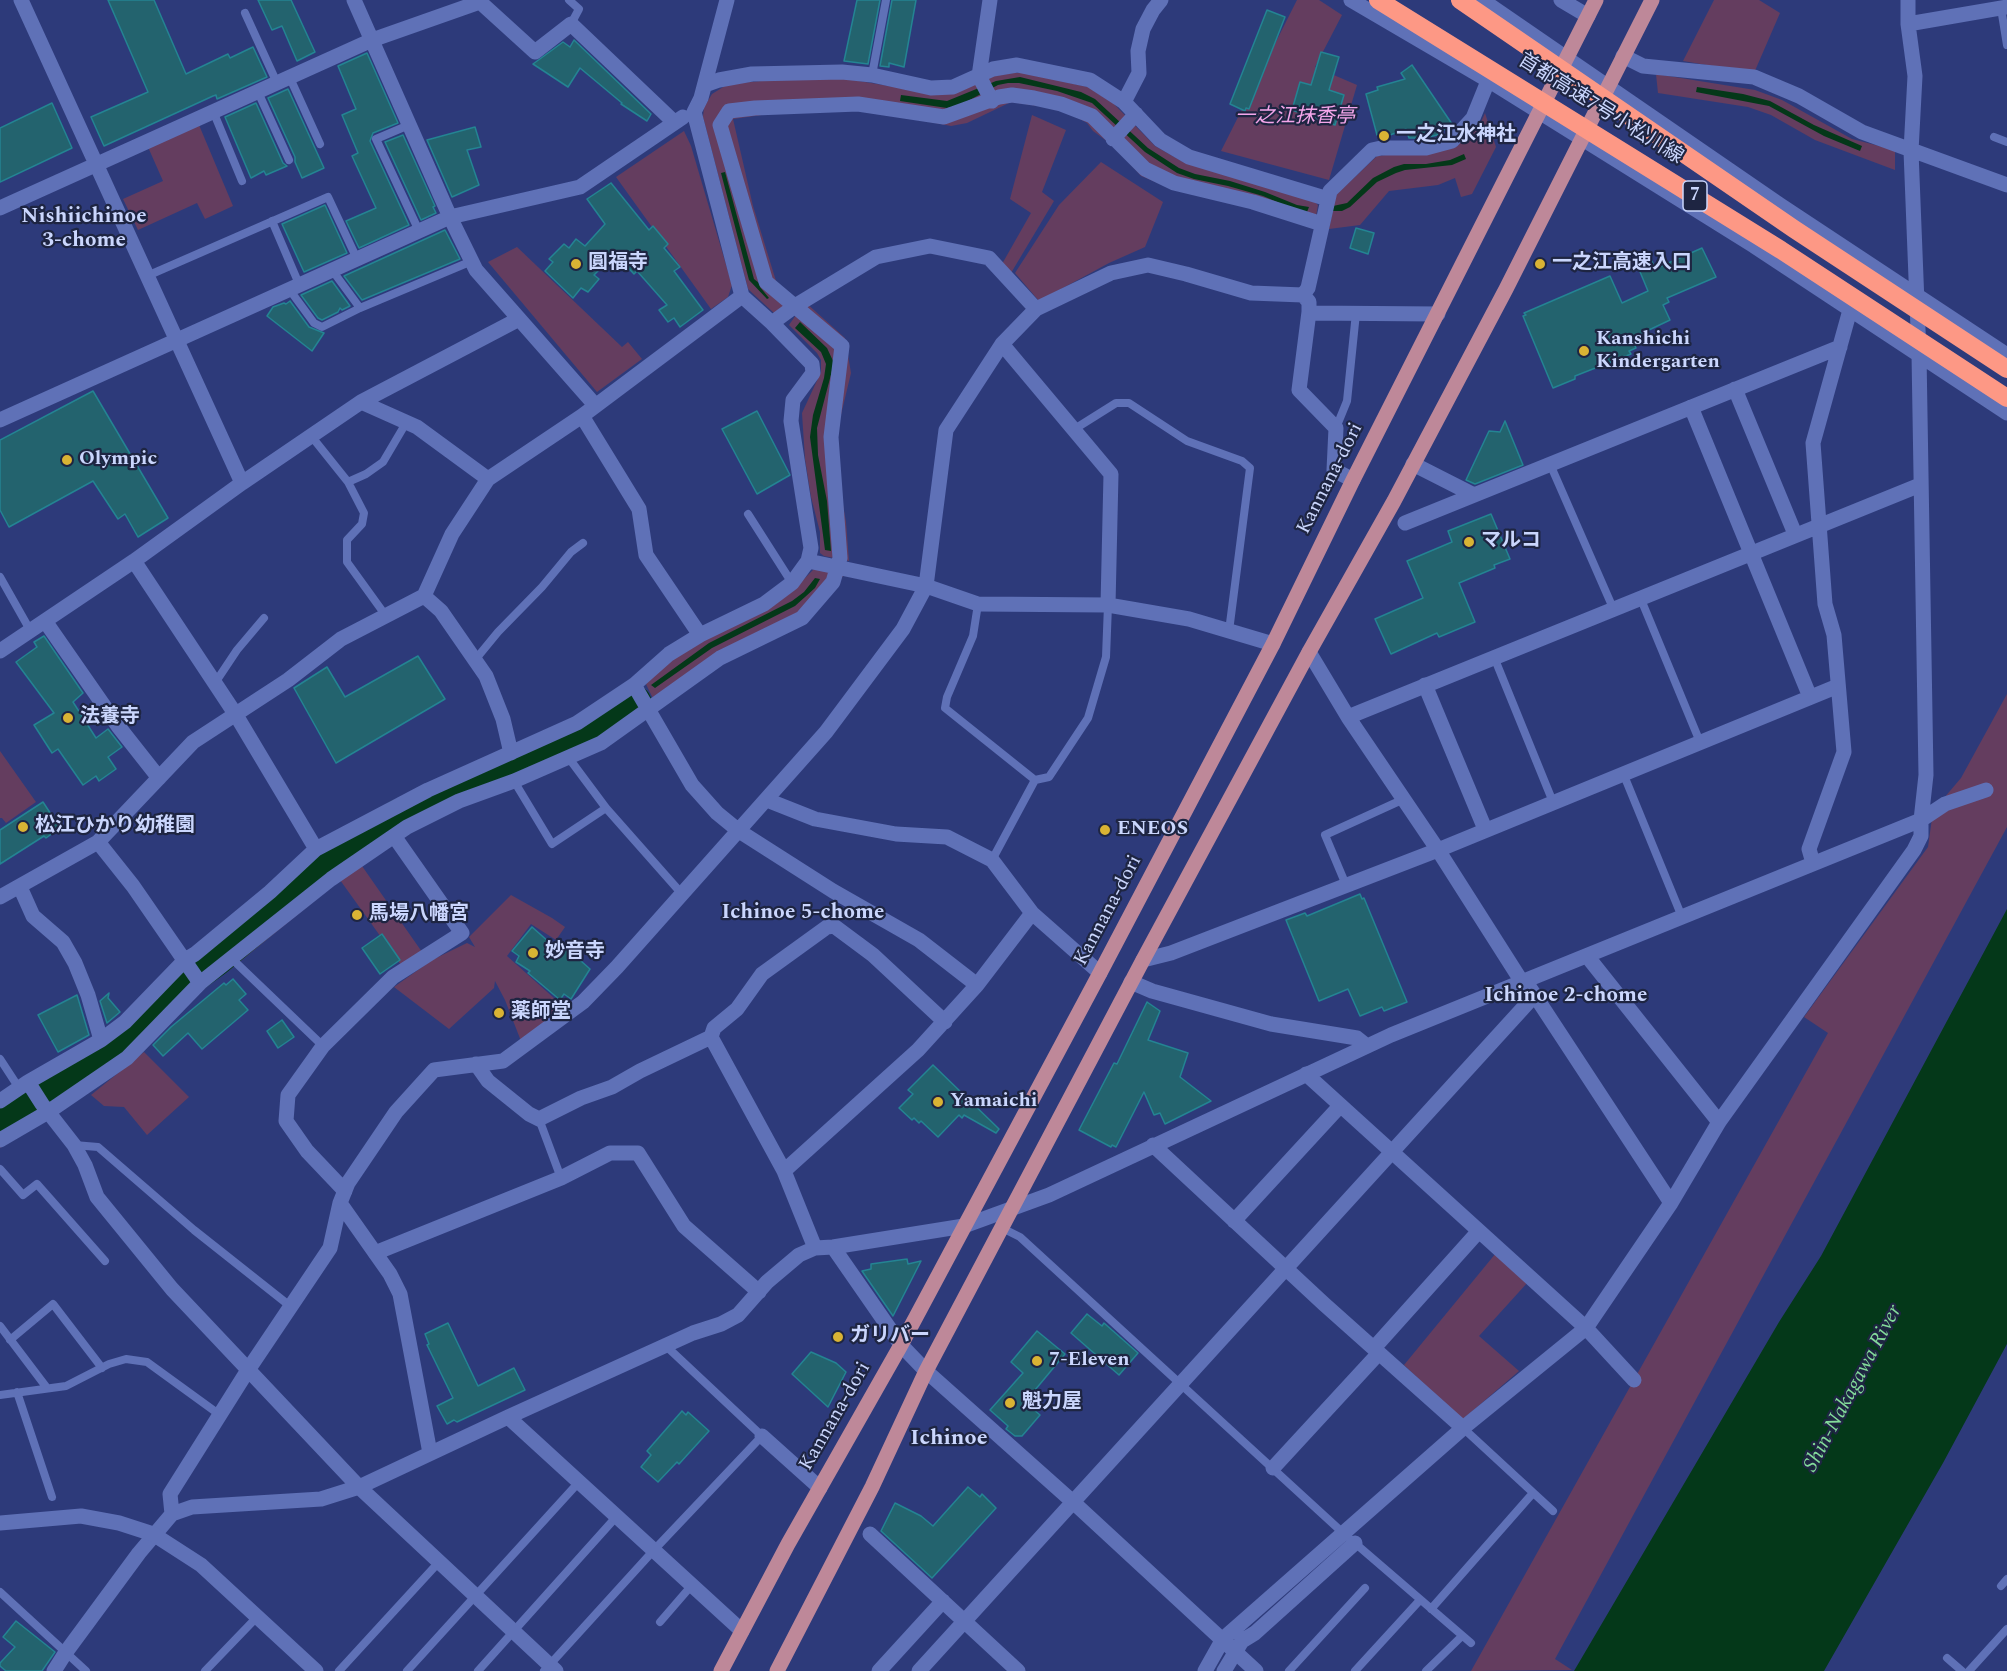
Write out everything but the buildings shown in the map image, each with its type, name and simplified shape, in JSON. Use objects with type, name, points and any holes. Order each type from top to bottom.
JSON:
[{"type":"highway","name":"首都高速7号小松川線","points":[[1378,0],[1781,250],[2007,398]]},
{"type":"highway","points":[[1394,0],[1481,76]]},
{"type":"highway","name":"首都高速7号小松川線","points":[[1460,0],[1794,229],[2007,369]]},
{"type":"highway","points":[[1468,0],[1507,18]]},
{"type":"main road","name":"Kannana-dori","points":[[721,1671],[901,1345],[1273,644],[1353,480],[1596,0]]},
{"type":"main road","points":[[779,1670],[872,1487],[926,1371],[1131,982],[1506,289],[1652,0]]},
{"type":"street","points":[[21,0],[242,483]]},
{"type":"street","points":[[354,0],[450,217],[476,270],[595,405]]},
{"type":"street","points":[[727,0],[705,85],[694,112],[742,296]]},
{"type":"street","points":[[985,89],[990,0]]},
{"type":"street","points":[[1124,102],[1139,73],[1137,51],[1143,29],[1161,0]]},
{"type":"street","points":[[1351,0],[1481,76],[1582,139],[2007,412]]},
{"type":"street","points":[[1482,0],[1607,88],[2007,355]]},
{"type":"street","points":[[1562,0],[1588,16]]},
{"type":"street","points":[[1205,1671],[1222,1639],[1462,1428],[1586,1328],[1671,1203],[1719,1122],[1922,836],[1921,820],[1926,775],[1919,354],[1911,151],[1915,76],[1908,24],[1908,0]]},
{"type":"street","points":[[0,208],[372,40],[481,1],[535,52],[571,24],[674,122]]},
{"type":"street","points":[[1908,24],[2004,8]]},
{"type":"street","points":[[1623,56],[1643,66],[1754,77],[1799,96],[1862,132],[2007,185]]},
{"type":"street","points":[[1273,644],[1189,619],[1108,604],[978,604],[926,586],[828,563],[812,548],[791,421],[794,400],[813,373],[812,364],[766,282],[720,125],[729,111],[858,104],[944,117],[985,89],[993,69],[1017,65],[1090,80],[1124,102],[1133,118],[1160,140],[1189,157],[1328,199]]},
{"type":"street","points":[[705,85],[718,80],[783,72],[842,72],[872,75],[931,88],[985,89],[1061,104],[1092,116],[1115,136],[1145,169],[1174,183],[1253,202],[1322,224]]},
{"type":"street","points":[[1303,295],[1308,288],[1330,191],[1372,150],[1426,148],[1452,141],[1473,118],[1481,76]]},
{"type":"street","points":[[0,420],[450,217],[580,187],[674,122],[694,112]]},
{"type":"street","points":[[1115,136],[1133,118]]},
{"type":"street","points":[[783,314],[876,257],[930,246],[989,258],[1036,309]]},
{"type":"street","points":[[172,1514],[170,1494],[248,1370],[330,1248],[342,1197],[348,1183],[396,1113],[434,1070],[503,1060],[583,1002],[617,967],[826,732],[903,629],[926,586],[946,430],[1002,344],[1036,309],[1111,273],[1148,265],[1251,293],[1303,295]]},
{"type":"street","points":[[1303,295],[1309,303],[1309,314],[1299,390],[1336,428],[1334,470],[1353,480]]},
{"type":"street","points":[[0,1101],[100,1040],[194,973],[231,958],[331,879],[394,836],[459,801],[514,781],[601,743],[720,658],[802,618],[833,582],[828,563],[831,437],[842,346],[783,314],[742,296]]},
{"type":"street","points":[[0,897],[98,842],[193,742],[288,680],[341,639],[424,596],[452,534],[488,479],[582,416],[742,296]]},
{"type":"street","points":[[1813,863],[1809,849],[1844,752],[1833,635],[1826,604],[1813,443],[1851,310]]},
{"type":"street","points":[[1309,314],[1438,314]]},
{"type":"street","points":[[0,651],[134,561],[242,483],[361,402],[519,319]]},
{"type":"street","points":[[1002,344],[1111,474],[1108,604]]},
{"type":"street","points":[[1405,524],[1840,347]]},
{"type":"street","points":[[1735,389],[1795,534]]},
{"type":"street","points":[[361,402],[417,427],[488,479]]},
{"type":"street","points":[[1691,407],[1810,697]]},
{"type":"street","points":[[582,416],[639,509],[646,555],[700,635]]},
{"type":"street","points":[[1413,464],[1474,495]]},
{"type":"street","points":[[1348,717],[1920,485]]},
{"type":"street","points":[[134,561],[236,715],[316,849]]},
{"type":"street","points":[[0,1140],[45,1108],[127,1058],[194,973],[195,954],[270,892],[316,849],[428,789],[577,723],[634,685],[669,654],[700,635],[764,604],[792,583],[828,563]]},
{"type":"street","points":[[424,596],[441,611],[486,676],[503,719],[511,753]]},
{"type":"street","points":[[45,621],[118,726],[159,778]]},
{"type":"street","points":[[1309,652],[1348,717],[1671,1203]]},
{"type":"street","points":[[634,685],[692,785],[717,813],[739,831],[833,891],[919,940],[977,985]]},
{"type":"street","points":[[1425,685],[1485,829]]},
{"type":"street","points":[[1143,960],[1171,953],[1438,850],[1838,686]]},
{"type":"street","points":[[54,1671],[153,1534],[172,1514],[192,1507],[321,1499],[360,1487],[693,1333],[721,1324],[738,1315],[767,1282],[799,1255],[815,1248],[964,1226],[1049,1195],[1367,1046],[1921,820],[1945,804],[1986,790]]},
{"type":"street","points":[[766,800],[815,819],[896,834],[947,837],[992,860],[1032,913],[1100,973]]},
{"type":"street","points":[[394,836],[462,933],[393,977],[323,1046],[288,1095],[286,1121],[342,1197],[400,1294],[430,1453]]},
{"type":"street","points":[[98,842],[133,886],[194,973]]},
{"type":"street","points":[[20,887],[33,916],[63,942],[75,963],[88,995],[100,1040]]},
{"type":"street","points":[[784,1171],[918,1050],[945,1022],[977,985],[1032,913]]},
{"type":"street","points":[[476,1064],[488,1081],[529,1114],[539,1119],[581,1098],[612,1087],[711,1037],[714,1028],[737,1009],[762,974],[827,927],[834,926],[873,955],[945,1022]]},
{"type":"street","points":[[1587,956],[1719,1122]]},
{"type":"street","points":[[1131,982],[1152,991],[1271,1024],[1357,1038],[1367,1046]]},
{"type":"street","points":[[919,1671],[1534,996]]},
{"type":"street","points":[[711,1037],[784,1171],[815,1248]]},
{"type":"street","points":[[1306,1074],[1586,1328],[1634,1380]]},
{"type":"street","points":[[27,1086],[74,1145],[85,1165],[97,1197],[172,1289],[360,1487],[514,1632],[550,1669]]},
{"type":"street","points":[[1234,1221],[1340,1106]]},
{"type":"street","points":[[1153,1145],[1462,1428]]},
{"type":"street","points":[[375,1253],[561,1178],[610,1153],[638,1153],[684,1226],[759,1292]]},
{"type":"street","points":[[1273,1468],[1478,1232]]},
{"type":"street","points":[[833,1247],[901,1345],[926,1371],[1073,1502],[1256,1671]]},
{"type":"street","points":[[508,1417],[742,1631]]},
{"type":"street","points":[[762,1436],[820,1488]]},
{"type":"street","points":[[0,1523],[81,1516],[119,1523],[153,1534],[201,1565],[316,1671]]},
{"type":"street","points":[[870,1534],[1018,1671]]},
{"type":"street","points":[[1224,1671],[1242,1641],[1255,1633],[1355,1543]]},
{"type":"street","points":[[879,1671],[943,1601]]},
{"type":"lane","points":[[569,0],[579,9],[571,24]]},
{"type":"lane","points":[[872,75],[886,0]]},
{"type":"lane","points":[[2004,8],[2007,45]]},
{"type":"lane","points":[[245,13],[320,144]]},
{"type":"lane","points":[[258,92],[289,160]]},
{"type":"lane","points":[[213,111],[242,181]]},
{"type":"lane","points":[[409,125],[376,139],[419,231]]},
{"type":"lane","points":[[1994,137],[2007,141]]},
{"type":"lane","points":[[147,276],[328,197],[357,259]]},
{"type":"lane","points":[[272,222],[294,287],[314,323],[322,327],[360,308],[472,261]]},
{"type":"lane","points":[[332,270],[360,308]]},
{"type":"lane","points":[[1336,428],[1347,401],[1356,313]]},
{"type":"lane","points":[[1073,430],[1116,403],[1128,403],[1186,441],[1242,461],[1250,468],[1229,631]]},
{"type":"lane","points":[[348,482],[366,474],[383,462],[406,423]]},
{"type":"lane","points":[[312,437],[348,482],[363,513],[362,524],[347,540],[347,562],[386,616]]},
{"type":"lane","points":[[1550,464],[1613,608]]},
{"type":"lane","points":[[748,514],[792,583]]},
{"type":"lane","points":[[475,660],[571,552],[583,543]]},
{"type":"lane","points":[[0,577],[30,630]]},
{"type":"lane","points":[[1640,597],[1700,742]]},
{"type":"lane","points":[[978,604],[973,636],[946,697],[945,708],[1035,780]]},
{"type":"lane","points":[[992,860],[1035,780],[1049,777],[1088,718],[1106,657],[1108,604]]},
{"type":"lane","points":[[215,682],[237,650],[264,618]]},
{"type":"lane","points":[[1494,657],[1553,802]]},
{"type":"lane","points":[[568,757],[606,808],[682,894]]},
{"type":"lane","points":[[1623,773],[1682,917]]},
{"type":"lane","points":[[514,781],[552,844],[606,808]]},
{"type":"lane","points":[[1346,885],[1324,835],[1404,799]]},
{"type":"lane","points":[[231,958],[323,1046]]},
{"type":"lane","points":[[0,1059],[27,1086]]},
{"type":"lane","points":[[539,1119],[561,1178]]},
{"type":"lane","points":[[74,1145],[98,1147],[194,1230],[290,1306]]},
{"type":"lane","points":[[0,1169],[23,1196],[38,1184],[105,1262]]},
{"type":"lane","points":[[1002,1228],[1020,1237],[1342,1532],[1471,1643]]},
{"type":"lane","points":[[10,1340],[53,1304],[102,1368]]},
{"type":"lane","points":[[0,1326],[47,1388]]},
{"type":"lane","points":[[550,1669],[654,1550],[762,1436],[666,1346]]},
{"type":"lane","points":[[0,1395],[66,1386],[126,1359],[147,1362],[220,1415]]},
{"type":"lane","points":[[17,1392],[52,1497]]},
{"type":"lane","points":[[1462,1428],[1553,1511]]},
{"type":"lane","points":[[407,1671],[579,1482]]},
{"type":"lane","points":[[1431,1609],[1533,1493]]},
{"type":"lane","points":[[478,1671],[617,1516]]},
{"type":"lane","points":[[339,1671],[439,1562]]},
{"type":"lane","points":[[660,1622],[692,1585]]},
{"type":"lane","points":[[1289,1671],[1365,1588]]},
{"type":"lane","points":[[0,1592],[86,1671]]},
{"type":"lane","points":[[1355,1671],[1420,1600]]},
{"type":"lane","points":[[205,1671],[258,1616]]},
{"type":"lane","points":[[1969,1671],[2007,1629]]},
{"type":"lane","points":[[1426,1671],[1462,1636]]},
{"type":"lane","points":[[1947,1658],[1962,1671]]},
{"type":"green space","name":"一之江抹香亭","points":[[1297,0],[1319,0],[1342,15],[1315,67],[1357,85],[1329,180],[1221,151]]},
{"type":"green space","points":[[1714,0],[1759,0],[1780,13],[1754,73],[1683,61]]},
{"type":"green space","points":[[1024,73],[1088,87],[1113,103],[1155,146],[1185,163],[1315,202],[1318,205],[1314,227],[1263,210],[1170,188],[1141,176],[1115,147],[1093,131],[1087,123],[1071,114],[1045,107],[1011,102],[967,123],[951,126],[868,110],[783,112],[733,119],[753,206],[776,281],[793,300],[774,313],[748,289],[703,117],[704,107],[712,94],[728,84],[784,79],[841,78],[907,89]]},
{"type":"green space","points":[[1656,74],[1755,90],[1782,100],[1852,139],[1895,150],[1895,170],[1815,140],[1771,115],[1748,107],[1658,93]]},
{"type":"green space","points":[[1485,113],[1496,147],[1472,194],[1461,197],[1455,178],[1438,185],[1389,191],[1360,225],[1329,229],[1336,195],[1377,156],[1456,147],[1481,122]]},
{"type":"green space","points":[[1032,115],[1066,130],[1042,192],[1054,201],[1011,273],[1002,264],[1031,213],[1010,199]]},
{"type":"green space","points":[[199,125],[233,206],[205,219],[197,203],[138,230],[123,199],[163,181],[148,147]]},
{"type":"green space","points":[[684,131],[691,146],[732,285],[728,297],[711,309],[616,177]]},
{"type":"green space","points":[[1101,162],[1163,202],[1145,247],[1109,263],[1039,301],[1015,273],[1059,205]]},
{"type":"green space","points":[[517,247],[622,347],[628,342],[642,359],[597,392],[488,262]]},
{"type":"green space","points":[[805,302],[845,338],[851,373],[833,448],[846,522],[849,561],[824,556],[820,553],[820,532],[805,459],[802,413],[821,372],[821,360],[789,325]]},
{"type":"green space","points":[[814,569],[845,574],[802,620],[725,657],[658,709],[646,684],[673,657],[790,593]]},
{"type":"green space","points":[[631,692],[647,716],[452,809],[407,834],[362,866],[422,952],[401,965],[340,880],[232,968],[190,996],[63,1107],[43,1080],[110,1043],[134,1024],[182,973],[275,898],[320,852],[408,805],[545,746],[602,715]]},
{"type":"green space","points":[[2007,694],[2007,827],[1555,1659],[1572,1670],[1471,1671],[1828,1033],[1804,1017],[1928,847],[1933,811],[1961,778]]},
{"type":"green space","points":[[0,751],[36,802],[6,823],[0,818]]},
{"type":"green space","points":[[511,895],[565,927],[556,940],[531,924],[507,956],[565,1008],[521,1041],[495,981],[494,988],[449,1029],[394,987],[432,960],[467,943],[475,947],[469,937]]},
{"type":"green space","points":[[144,1052],[189,1097],[147,1135],[124,1107],[104,1106],[91,1095]]},
{"type":"green space","points":[[18,1096],[38,1124],[0,1148],[0,1109]]},
{"type":"green space","points":[[1496,1253],[1528,1282],[1479,1336],[1519,1371],[1462,1420],[1404,1365]]},
{"type":"water","points":[[1020,77],[1081,92],[1095,99],[1148,148],[1179,168],[1195,174],[1230,181],[1297,205],[1309,207],[1307,212],[1296,210],[1263,196],[1177,173],[1145,152],[1092,103],[1057,91],[1008,83],[998,85],[960,105],[947,108],[900,101],[901,95],[947,101],[996,81]]},
{"type":"water","points":[[1697,87],[1770,101],[1814,125],[1862,146],[1860,151],[1824,136],[1769,106],[1696,92]]},
{"type":"water","points":[[1464,154],[1466,159],[1452,165],[1396,173],[1377,182],[1350,207],[1342,211],[1332,211],[1333,206],[1347,203],[1373,178],[1394,167],[1450,160]]},
{"type":"water","points":[[725,172],[754,279],[769,298],[767,299],[749,280],[721,173]]},
{"type":"water","points":[[800,322],[827,348],[834,363],[817,428],[818,455],[827,501],[831,551],[825,550],[810,437],[826,364],[821,352],[795,328]]},
{"type":"water","points":[[815,578],[820,579],[815,588],[795,606],[712,648],[655,688],[651,685],[709,643],[792,601],[804,592]]},
{"type":"water","name":"Shin-Nakagawa River","points":[[2007,909],[2007,1344],[1943,1463],[1824,1671],[1574,1671],[1779,1322],[1821,1256]]},
{"type":"waterway","points":[[0,1118],[112,1055],[181,985],[217,959],[322,872],[398,816],[619,717],[635,702]]},
{"type":"place","name":"一之江水神社","points":[[1384,136]]},
{"type":"place","name":"圓福寺","points":[[576,264]]},
{"type":"place","name":"一之江高速入口","points":[[1540,264]]},
{"type":"place","name":"Kanshichi Kindergarten","points":[[1584,351]]},
{"type":"place","name":"Olympic","points":[[67,460]]},
{"type":"place","name":"マルコ","points":[[1469,542]]},
{"type":"place","name":"法養寺","points":[[68,718]]},
{"type":"place","name":"松江ひかり幼稚園","points":[[23,827]]},
{"type":"place","name":"ENEOS","points":[[1105,830]]},
{"type":"place","name":"馬場八幡宮","points":[[357,915]]},
{"type":"place","name":"妙音寺","points":[[533,953]]},
{"type":"place","name":"薬師堂","points":[[499,1013]]},
{"type":"place","name":"Yamaichi","points":[[938,1102]]},
{"type":"place","name":"ガリバー","points":[[838,1337]]},
{"type":"place","name":"7-Eleven","points":[[1037,1361]]},
{"type":"place","name":"魁力屋","points":[[1010,1403]]},
{"type":"district","name":"Nishiichinoe 3-chome","points":[[84,230]]},
{"type":"district","name":"Ichinoe 5-chome","points":[[803,914]]},
{"type":"district","name":"Ichinoe 2-chome","points":[[1566,997]]},
{"type":"district","name":"Ichinoe","points":[[949,1440]]}]
